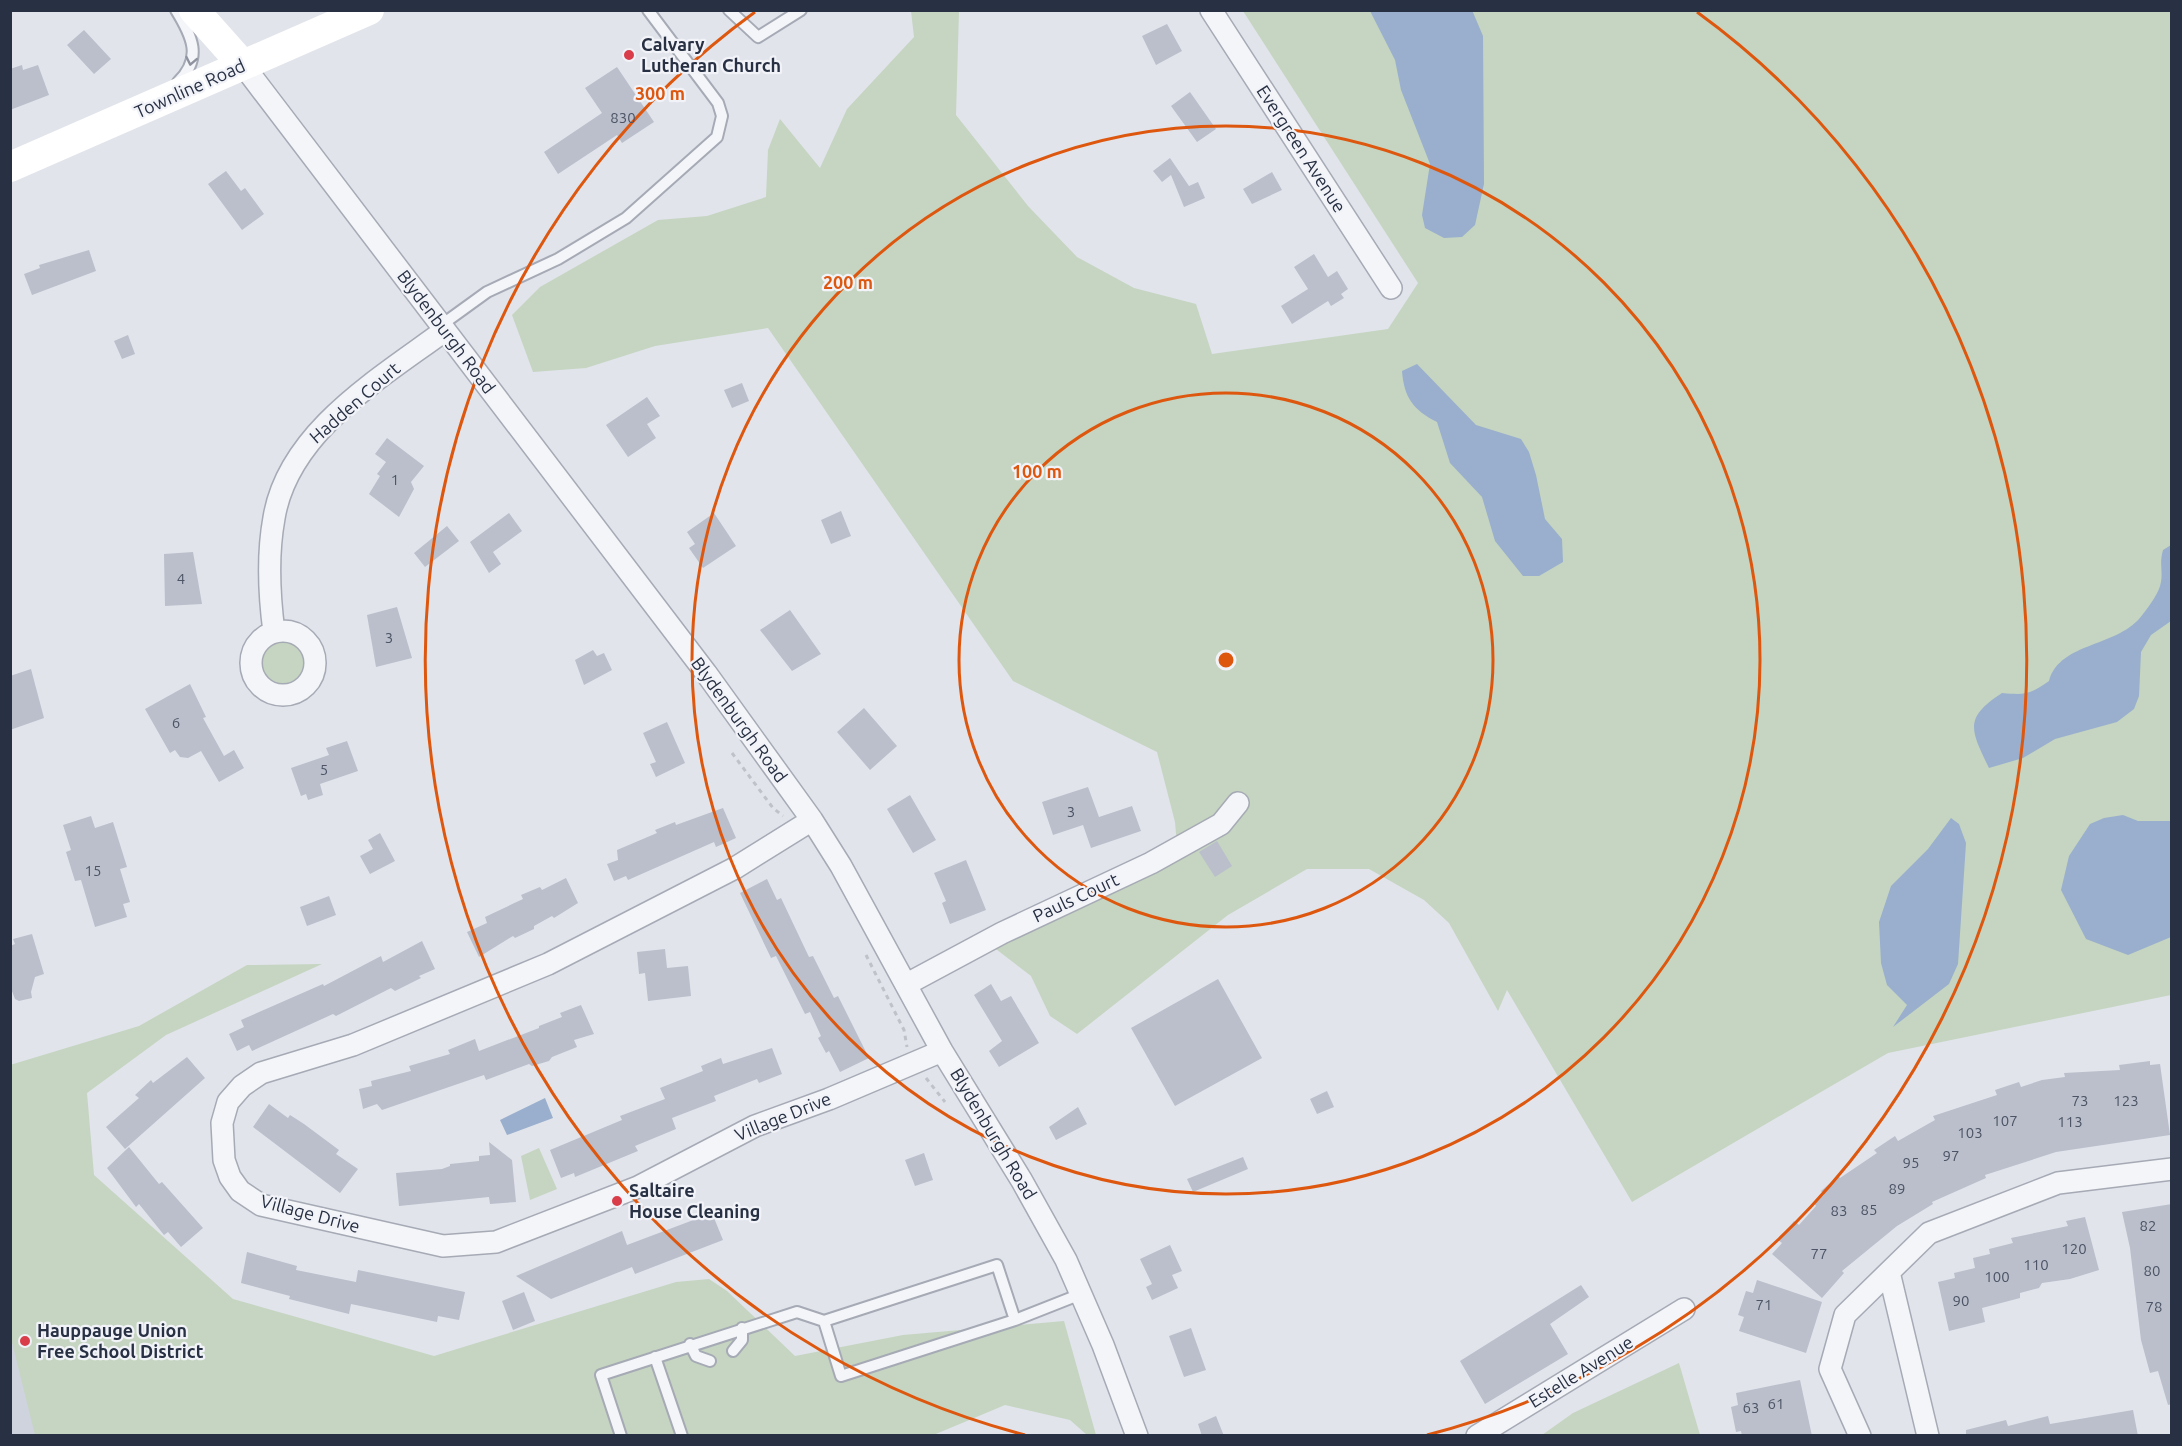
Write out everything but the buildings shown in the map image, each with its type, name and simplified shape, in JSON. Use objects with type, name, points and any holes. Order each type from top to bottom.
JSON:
[{"type":"street","points":[[194,10],[243,65]]},
{"type":"street","name":"Townline Road","points":[[10,167],[369,10]]},
{"type":"street","name":"Evergreen Avenue","points":[[1211,10],[1391,288]]},
{"type":"street","name":"Blydenburgh Road","points":[[243,65],[699,663],[812,820],[907,984],[942,1051],[1022,1181],[1066,1260],[1137,1436]]},
{"type":"street","name":"Hadden Court","points":[[274,632],[269,561],[274,517],[286,479],[309,442],[345,407],[442,328]]},
{"type":"street","name":"Pauls Court","points":[[907,984],[1002,933],[1151,862],[1221,824],[1238,803]]},
{"type":"street","name":"Village Drive","points":[[812,820],[735,868],[548,964],[353,1045],[261,1073],[242,1086],[228,1102],[222,1123],[221,1141],[230,1177],[240,1191],[261,1205],[443,1246],[496,1242],[638,1187],[755,1126],[830,1099],[942,1051]]},
{"type":"street","points":[[1860,1436],[1830,1369],[1845,1315],[1929,1233],[2058,1183],[2172,1169]]},
{"type":"street","points":[[1889,1272],[1928,1436]]},
{"type":"street","name":"Estelle Avenue","points":[[1478,1436],[1684,1309]]},
{"type":"lane","points":[[158,103],[190,71],[194,48],[176,10]]},
{"type":"lane","points":[[442,328],[487,292],[558,260],[626,218],[717,137],[722,116],[718,103],[648,10]]},
{"type":"lane","points":[[729,10],[758,37],[801,10]]},
{"type":"lane","points":[[621,1436],[601,1375],[690,1344],[796,1312],[824,1321],[997,1265],[1015,1320]]},
{"type":"lane","points":[[824,1321],[841,1376],[1015,1320],[1081,1294]]},
{"type":"lane","points":[[734,1351],[742,1340],[742,1328]]},
{"type":"lane","points":[[690,1344],[696,1356],[710,1361]]},
{"type":"lane","points":[[655,1357],[682,1436]]},
{"type":"path","points":[[732,753],[773,808],[782,813],[794,831]]},
{"type":"path","points":[[863,950],[904,1030],[905,1043],[945,1102]]},
{"type":"shaded area","name":"Hauppauge Union Free School District","points":[[11,1246],[68,1435],[11,1435]]},
{"type":"green space","points":[[911,11],[959,11],[956,115],[1028,206],[1077,257],[1134,288],[1196,304],[1212,354],[1388,329],[1418,283],[1243,11],[2171,11],[2171,995],[1888,1053],[1632,1202],[1507,990],[1498,1011],[1449,923],[1424,900],[1369,869],[1307,869],[1228,915],[1077,1034],[1050,1016],[1031,976],[992,946],[1178,856],[1175,822],[1157,752],[1013,681],[768,328],[655,346],[586,368],[533,372],[512,315],[540,287],[658,220],[707,216],[766,197],[768,150],[780,119],[820,168],[847,109],[914,37]]},
{"type":"green space","points":[[283,635],[303,643],[311,663],[303,683],[283,691],[263,683],[255,663],[263,643]]},
{"type":"green space","points":[[322,964],[166,1035],[87,1093],[94,1175],[233,1299],[434,1356],[676,1282],[709,1279],[727,1291],[795,1356],[903,1335],[1064,1321],[1096,1435],[1087,1435],[1070,1420],[1005,1405],[931,1436],[35,1435],[11,1338],[10,1065],[139,1026],[247,965]]},
{"type":"green space","points":[[539,1148],[557,1189],[530,1200],[521,1156]]},
{"type":"green space","points":[[1679,1363],[1700,1435],[1542,1435],[1573,1413]]},
{"type":"water","points":[[1472,10],[1483,36],[1484,184],[1475,225],[1462,237],[1444,238],[1425,228],[1422,215],[1430,164],[1401,90],[1395,60],[1370,11]]},
{"type":"water","points":[[1417,364],[1476,425],[1521,439],[1529,452],[1536,475],[1545,519],[1562,539],[1563,562],[1539,576],[1523,576],[1495,541],[1482,497],[1450,463],[1437,422],[1422,413],[1411,402],[1405,388],[1402,371]]},
{"type":"water","points":[[2171,545],[2171,621],[2151,635],[2141,652],[2139,696],[2134,709],[2117,722],[2055,739],[2023,758],[1989,768],[1975,734],[1976,717],[1981,710],[2002,693],[2022,694],[2036,689],[2049,681],[2055,668],[2065,658],[2133,625],[2154,599],[2161,582],[2163,550]]},
{"type":"water","points":[[2123,815],[2138,821],[2172,821],[2171,937],[2128,955],[2086,939],[2061,890],[2069,856],[2090,824],[2104,818]]},
{"type":"water","points":[[1951,818],[1959,824],[1966,843],[1958,964],[1949,984],[1893,1027],[1907,1005],[1887,985],[1881,963],[1879,922],[1891,886],[1928,849]]},
{"type":"water","points":[[545,1098],[553,1118],[507,1135],[500,1120]]},
{"type":"place","name":"Calvary Lutheran Church","points":[[629,55]]},
{"type":"place","name":"Saltaire House Cleaning","points":[[617,1201]]},
{"type":"place","name":"Hauppauge Union Free School District","points":[[25,1341]]}]
